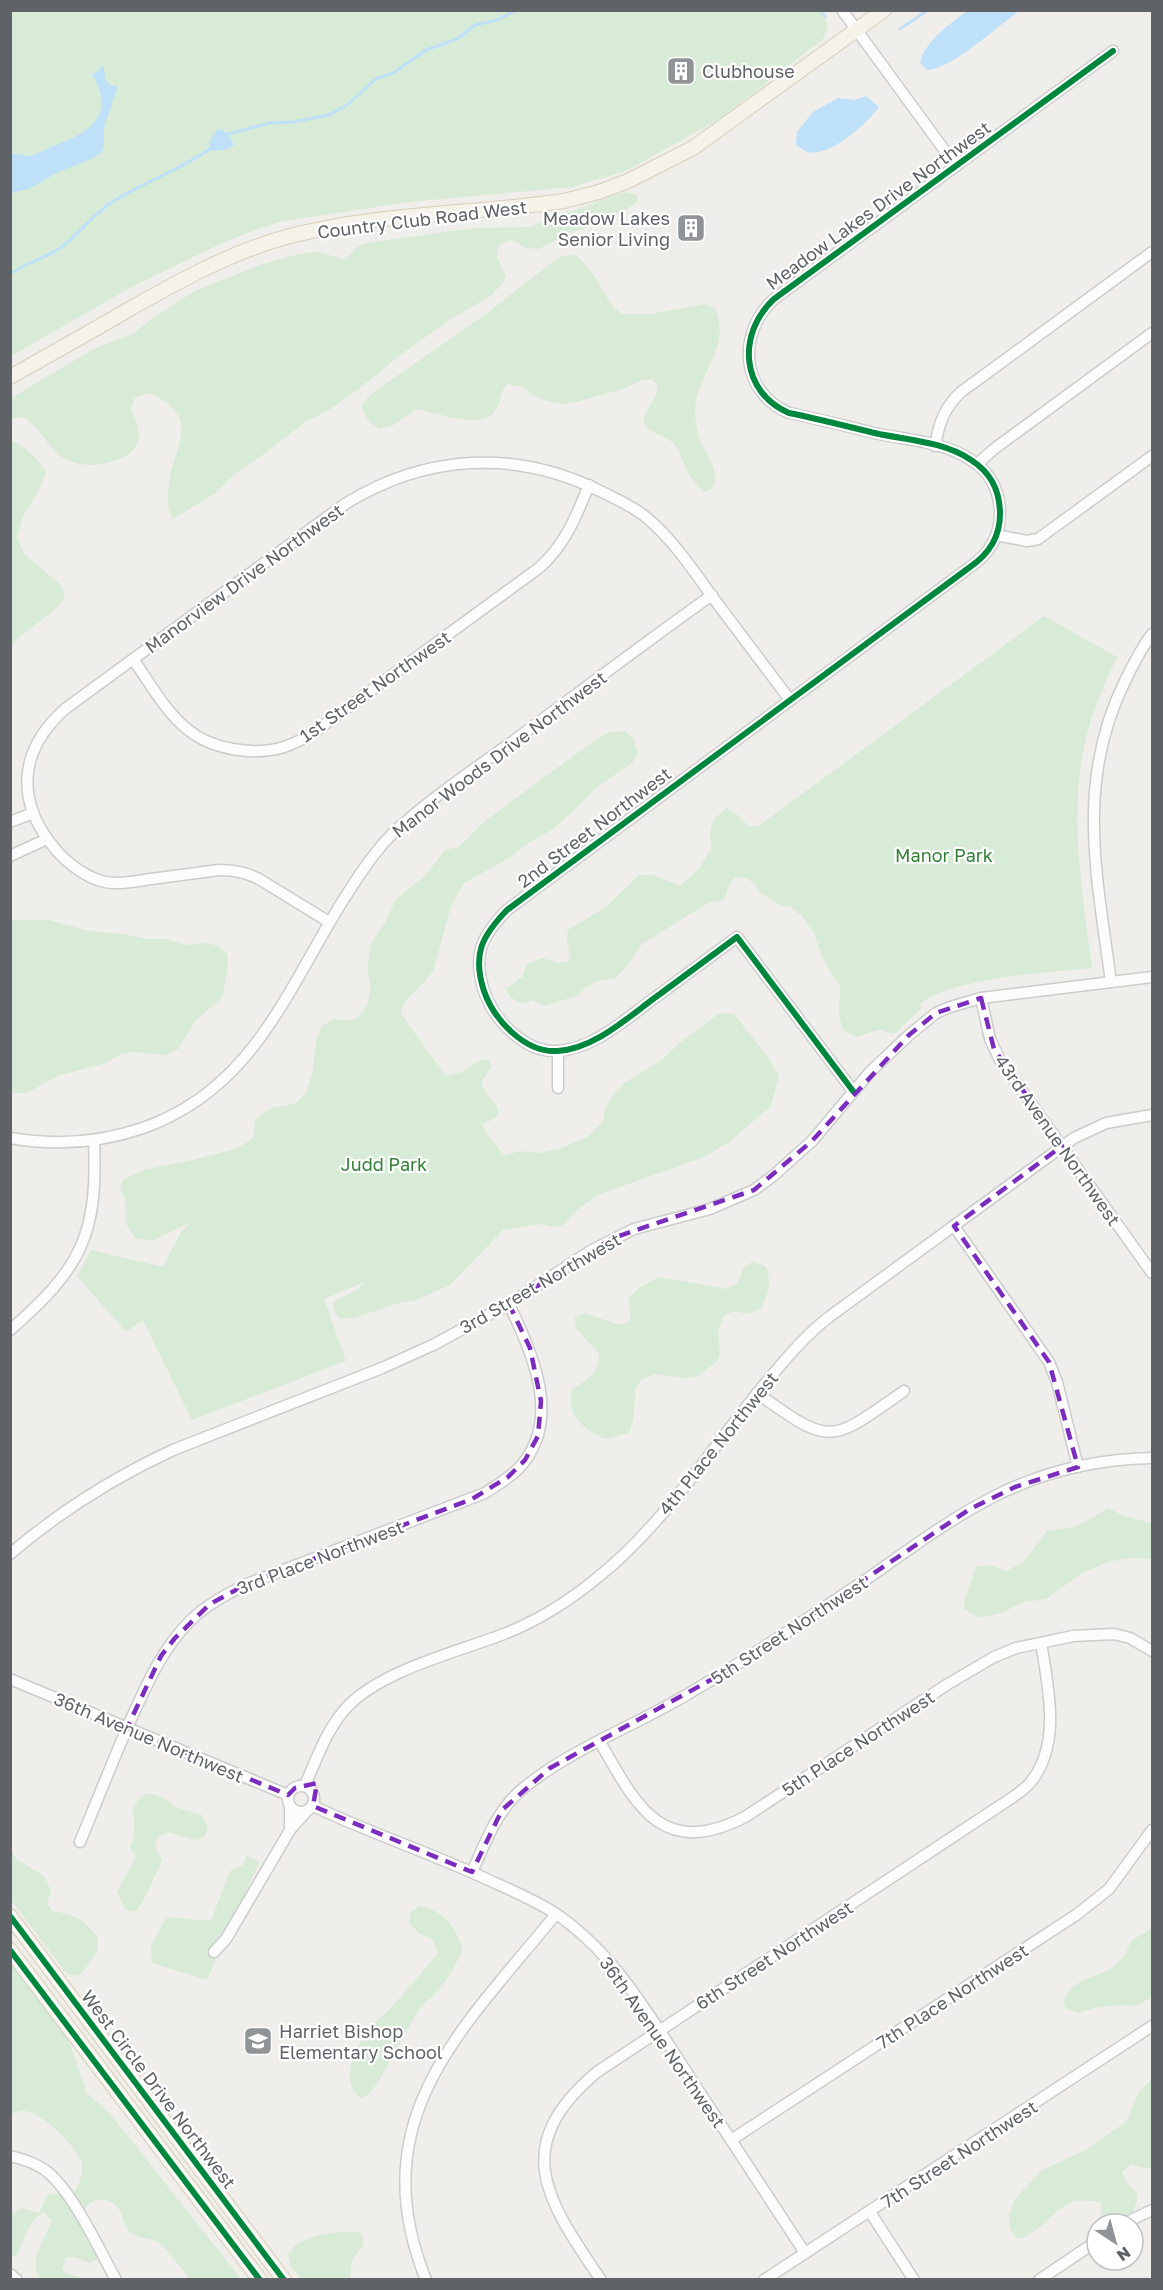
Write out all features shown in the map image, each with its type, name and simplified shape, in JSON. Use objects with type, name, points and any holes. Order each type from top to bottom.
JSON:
[{"type":"main road","name":"Country Club Road West","points":[[10,377],[182,279],[221,260],[262,245],[348,224],[564,201],[599,192],[628,181],[661,166],[712,136],[884,10]]},
{"type":"main road","name":"West Circle Drive Northwest","points":[[10,1916],[284,2280]]},
{"type":"main road","name":"West Circle Drive Northwest","points":[[10,1950],[260,2280]]},
{"type":"street","points":[[842,10],[956,166]]},
{"type":"street","name":"Meadow Lakes Drive Northwest","points":[[790,700],[981,559],[988,552],[996,535],[1000,515],[998,494],[989,477],[977,464],[962,455],[935,446],[789,413],[778,408],[762,392],[751,370],[750,336],[758,315],[774,299],[1113,51]]},
{"type":"street","points":[[935,446],[945,408],[961,392],[1152,252]]},
{"type":"street","points":[[977,464],[994,449],[1152,333]]},
{"type":"street","points":[[996,535],[1027,541],[1038,539],[1152,456]]},
{"type":"street","name":"Manorview Drive Northwest","points":[[329,922],[260,879],[235,870],[124,883],[105,882],[88,875],[73,865],[46,839],[33,813],[27,778],[30,759],[40,737],[50,723],[65,710],[345,504],[388,481],[436,467],[460,463],[514,464],[536,468],[589,485],[630,506],[661,531],[790,700]]},
{"type":"street","name":"1st Street Northwest","points":[[133,659],[178,721],[200,739],[242,750],[271,750],[285,747],[317,730],[539,568],[561,545],[575,520],[589,485]]},
{"type":"street","name":"Manor Woods Drive Northwest","points":[[10,1138],[46,1143],[93,1141],[123,1135],[161,1121],[206,1095],[243,1062],[269,1027],[329,922],[367,863],[383,843],[411,818],[712,595]]},
{"type":"street","points":[[1111,982],[1095,852],[1094,791],[1105,730],[1116,699],[1131,668],[1152,634]]},
{"type":"street","name":"2nd Street Northwest","points":[[558,1051],[538,1048],[522,1040],[512,1032],[494,1010],[485,994],[478,967],[479,952],[492,925],[507,910],[790,700]]},
{"type":"street","points":[[10,822],[33,813]]},
{"type":"street","points":[[10,856],[46,839]]},
{"type":"street","points":[[558,1088],[558,1051],[579,1046],[605,1033],[737,937],[853,1091]]},
{"type":"street","name":"3rd Street Northwest","points":[[10,1554],[82,1501],[141,1465],[173,1450],[382,1368],[433,1345],[509,1304],[613,1238],[634,1229],[710,1209],[754,1190],[812,1141],[870,1072],[925,1021],[950,1007],[981,998],[1152,977]]},
{"type":"street","name":"43rd Avenue Northwest","points":[[981,998],[994,1049],[1152,1273]]},
{"type":"street","name":"4th Place Northwest","points":[[305,1785],[336,1720],[361,1696],[396,1674],[530,1622],[575,1594],[615,1564],[658,1518],[757,1393],[794,1349],[818,1325],[1062,1146],[1106,1123],[1152,1115]]},
{"type":"street","points":[[10,1330],[62,1280],[81,1247],[93,1209],[95,1175],[93,1141]]},
{"type":"street","points":[[954,1226],[1049,1362],[1057,1382],[1078,1467]]},
{"type":"street","name":"3rd Place Northwest","points":[[80,1842],[127,1728],[161,1656],[190,1620],[210,1604],[247,1584],[472,1499],[518,1470],[538,1437],[541,1401],[536,1365],[509,1304]]},
{"type":"street","points":[[757,1393],[806,1426],[826,1434],[854,1427],[904,1391]]},
{"type":"street","name":"5th Street Northwest","points":[[472,1872],[502,1810],[550,1768],[727,1671],[980,1504],[1015,1487],[1078,1467],[1112,1461],[1152,1458]]},
{"type":"street","name":"5th Place Northwest","points":[[600,1742],[626,1787],[648,1814],[662,1825],[675,1831],[690,1834],[709,1832],[745,1817],[986,1661],[1016,1648],[1073,1636],[1114,1634],[1130,1638],[1152,1651]]},
{"type":"street","name":"6th Street Northwest","points":[[601,2280],[568,2230],[551,2199],[543,2163],[545,2144],[551,2126],[577,2089],[597,2072],[1001,1805],[1029,1784],[1044,1756],[1049,1727],[1048,1692],[1041,1643]]},
{"type":"street","name":"36th Avenue Northwest","points":[[10,1679],[289,1800],[296,1812],[310,1809],[342,1820],[472,1872],[537,1902],[556,1914],[575,1928],[607,1959],[659,2031],[805,2253]]},
{"type":"street","points":[[214,1953],[226,1940],[290,1830],[310,1809],[315,1796],[312,1790],[305,1785],[295,1788],[289,1800],[290,1830]]},
{"type":"street","name":"7th Place Northwest","points":[[731,2140],[1076,1915],[1108,1889],[1152,1830]]},
{"type":"street","points":[[426,2280],[410,2233],[405,2186],[408,2151],[420,2104],[429,2081],[463,2028],[556,1914]]},
{"type":"street","name":"7th Street Northwest","points":[[764,2280],[1152,2026]]},
{"type":"street","points":[[10,2156],[33,2163],[45,2170],[66,2191],[116,2280]]},
{"type":"street","points":[[870,2212],[914,2280]]},
{"type":"street","points":[[1039,2280],[1085,2249]]},
{"type":"street","points":[[10,2274],[17,2280]]},
{"type":"highlighted area","points":[[981,998],[994,1049],[1062,1146],[954,1226],[1049,1362],[1078,1467],[1015,1487],[970,1509],[727,1671],[550,1768],[502,1810],[472,1872],[313,1806],[317,1783],[295,1788],[288,1795],[127,1728],[161,1656],[175,1638],[210,1604],[247,1584],[472,1499],[508,1477],[525,1460],[538,1436],[541,1401],[530,1348],[509,1304],[613,1238],[754,1190],[812,1141],[909,1035],[936,1013]]},
{"type":"green space","points":[[823,10],[828,27],[823,39],[721,118],[626,171],[572,187],[409,202],[278,222],[229,240],[135,285],[11,356],[11,11]]},
{"type":"green space","points":[[624,192],[638,195],[637,202],[623,212],[600,223],[567,234],[539,249],[526,248],[512,240],[499,245],[497,256],[506,277],[492,295],[448,321],[329,410],[305,422],[235,474],[214,494],[173,519],[168,497],[181,437],[181,425],[177,413],[167,403],[149,393],[135,397],[131,410],[136,420],[139,437],[135,447],[123,458],[100,464],[87,465],[68,461],[58,454],[29,421],[23,417],[11,419],[11,398],[94,349],[133,334],[193,292],[263,264],[316,251],[345,260],[358,246],[367,243],[474,228],[529,227]]},
{"type":"green space","points":[[575,255],[595,276],[608,300],[621,314],[651,314],[704,304],[715,308],[719,322],[717,347],[697,396],[695,410],[699,437],[714,469],[715,482],[712,489],[704,492],[690,476],[674,444],[645,424],[643,419],[657,393],[657,384],[652,380],[642,380],[623,389],[560,404],[532,395],[523,387],[507,384],[496,410],[481,420],[459,419],[416,409],[392,426],[380,429],[370,422],[364,413],[362,404],[371,394],[486,314],[551,263],[562,256]]},
{"type":"green space","points":[[11,440],[31,453],[46,472],[39,490],[23,516],[17,537],[24,554],[61,585],[65,596],[60,605],[11,644]]},
{"type":"green space","name":"Manor Park","points":[[1044,616],[1117,657],[1098,699],[1080,771],[1077,827],[1081,884],[1092,968],[1028,974],[954,988],[920,1004],[922,1008],[895,1033],[887,1033],[881,1029],[856,1037],[844,1031],[839,1017],[840,986],[824,962],[814,933],[802,916],[791,907],[780,905],[762,894],[748,878],[735,877],[729,885],[724,900],[708,903],[642,944],[626,967],[614,979],[601,980],[585,987],[579,995],[545,1006],[533,1000],[522,1004],[510,997],[506,989],[523,976],[527,964],[542,958],[559,963],[569,961],[568,930],[607,906],[639,875],[653,875],[680,886],[699,869],[712,847],[710,834],[712,825],[727,808],[749,827],[760,825]]},
{"type":"green space","name":"Judd Park","points":[[625,731],[633,738],[638,752],[633,762],[596,788],[553,829],[530,842],[509,858],[464,883],[451,906],[433,972],[404,1003],[401,1014],[446,1076],[462,1072],[480,1060],[489,1059],[491,1068],[481,1082],[498,1110],[492,1120],[481,1124],[504,1156],[519,1151],[539,1153],[562,1148],[587,1137],[603,1122],[605,1110],[611,1098],[624,1083],[663,1059],[684,1039],[720,1013],[734,1014],[779,1075],[771,1106],[729,1142],[704,1157],[600,1194],[579,1208],[563,1225],[553,1227],[541,1224],[503,1230],[450,1285],[416,1300],[399,1303],[354,1318],[341,1319],[335,1313],[333,1303],[365,1282],[324,1299],[346,1361],[192,1420],[143,1320],[126,1332],[77,1276],[91,1250],[163,1267],[181,1232],[191,1222],[152,1241],[135,1238],[126,1224],[125,1199],[120,1189],[123,1180],[143,1170],[238,1148],[253,1138],[255,1120],[271,1108],[294,1104],[305,1095],[312,1075],[321,1027],[333,1019],[356,1019],[367,1005],[371,988],[367,968],[371,943],[386,922],[396,899],[425,876],[445,850],[459,847],[485,821],[591,743],[609,732]]},
{"type":"green space","points":[[11,920],[49,920],[89,931],[124,934],[147,939],[165,939],[185,945],[205,943],[219,946],[228,955],[222,998],[196,1020],[178,1049],[166,1055],[132,1052],[121,1054],[106,1063],[57,1076],[27,1093],[11,1093]]},
{"type":"green space","points":[[753,1261],[766,1267],[768,1272],[769,1283],[766,1297],[762,1308],[748,1314],[733,1311],[723,1317],[718,1333],[720,1352],[718,1360],[697,1377],[685,1378],[655,1374],[641,1380],[636,1388],[633,1420],[629,1433],[605,1439],[578,1421],[572,1408],[572,1390],[587,1379],[597,1367],[599,1354],[575,1327],[575,1317],[585,1313],[616,1324],[628,1323],[631,1315],[628,1299],[639,1288],[659,1277],[727,1289],[738,1283],[743,1269]]},
{"type":"green space","points":[[1108,1508],[1124,1516],[1152,1523],[1152,1559],[1130,1558],[1107,1562],[1081,1574],[1046,1599],[1024,1602],[1001,1613],[980,1618],[964,1609],[965,1598],[976,1567],[989,1565],[1007,1571],[1023,1562],[1048,1530],[1080,1524]]},
{"type":"green space","points":[[148,1793],[162,1797],[175,1807],[202,1815],[208,1827],[205,1836],[196,1840],[168,1832],[158,1836],[155,1846],[162,1861],[142,1903],[134,1912],[125,1909],[117,1892],[136,1857],[130,1847],[134,1828],[132,1808],[140,1798]]},
{"type":"green space","points":[[11,1850],[16,1859],[44,1876],[51,1891],[47,1903],[52,1911],[67,1914],[84,1922],[98,1939],[97,1953],[79,1976],[67,1974],[11,1900]]},
{"type":"green space","points":[[247,1855],[259,1862],[207,1980],[152,1963],[151,1946],[167,1917],[211,1921],[230,1871],[243,1865]]},
{"type":"green space","points":[[420,1906],[436,1912],[448,1921],[463,1950],[448,1978],[420,2007],[378,2082],[368,2095],[360,2098],[350,2081],[350,2071],[361,2040],[438,1953],[433,1940],[419,1933],[409,1923],[411,1912]]},
{"type":"green space","points":[[1152,1925],[1152,1997],[1136,2006],[1094,2008],[1078,2013],[1066,2009],[1063,2001],[1071,1989],[1088,1978],[1112,1968],[1119,1962],[1131,1941],[1151,1929]]},
{"type":"green space","points":[[11,1965],[19,1971],[68,2037],[86,2092],[112,2116],[241,2279],[190,2279],[160,2244],[130,2232],[117,2207],[104,2200],[97,2200],[88,2205],[81,2225],[97,2259],[89,2263],[75,2257],[66,2257],[62,2268],[67,2274],[85,2279],[41,2279],[37,2272],[36,2257],[52,2220],[43,2212],[33,2221],[16,2256],[11,2256],[10,2214],[22,2208],[39,2213],[48,2194],[74,2193],[80,2181],[82,2169],[78,2155],[48,2123],[25,2111],[11,2114]]},
{"type":"green space","points":[[1152,2079],[1152,2139],[1150,2145],[1152,2167],[1144,2168],[1131,2164],[1122,2172],[1127,2182],[1138,2194],[1132,2212],[1101,2212],[1101,2202],[1075,2201],[1057,2211],[1032,2233],[1017,2239],[1010,2229],[1009,2216],[1014,2200],[1042,2170],[1084,2151],[1127,2121],[1139,2092]]},
{"type":"green space","points":[[345,2232],[360,2232],[363,2242],[352,2261],[350,2279],[302,2279],[291,2267],[288,2254],[306,2239]]},
{"type":"water","points":[[967,11],[1019,11],[962,55],[937,68],[927,70],[920,63],[927,47]]},
{"type":"water","points":[[103,65],[106,81],[112,86],[118,85],[104,128],[104,147],[101,153],[58,172],[29,189],[11,193],[11,153],[29,156],[36,154],[78,135],[89,128],[97,118],[101,106],[100,92],[92,74]]},
{"type":"water","points":[[866,96],[879,107],[848,137],[817,152],[806,151],[796,145],[797,132],[813,112],[838,98],[855,100]]},
{"type":"water","points":[[221,129],[228,134],[234,145],[228,149],[213,151],[210,149],[209,142],[217,130]]},
{"type":"waterway","points":[[228,134],[270,123],[293,122],[329,115],[347,105],[376,79],[393,73],[426,50],[457,39],[475,25],[497,20],[517,10]]},
{"type":"waterway","points":[[820,10],[825,17]]},
{"type":"waterway","points":[[900,29],[928,10]]},
{"type":"waterway","points":[[10,274],[60,248],[112,202],[210,149]]},
{"type":"cycle path","points":[[853,1091],[737,937],[612,1030],[585,1044],[557,1051],[534,1047],[522,1041],[503,1023],[484,991],[479,956],[491,928],[507,910],[970,567],[988,551],[998,530],[1000,506],[993,483],[984,470],[961,454],[938,445],[789,413],[773,403],[761,391],[753,377],[749,361],[750,344],[754,328],[762,313],[774,299],[1113,51]]},
{"type":"cycle path","points":[[10,1916],[284,2280]]},
{"type":"cycle path","points":[[10,1950],[260,2280]]},
{"type":"place","name":"Clubhouse","points":[[681,71]]},
{"type":"place","name":"Meadow Lakes Senior Living","points":[[691,228]]},
{"type":"place","name":"Harriet Bishop Elementary School","points":[[258,2041]]}]
